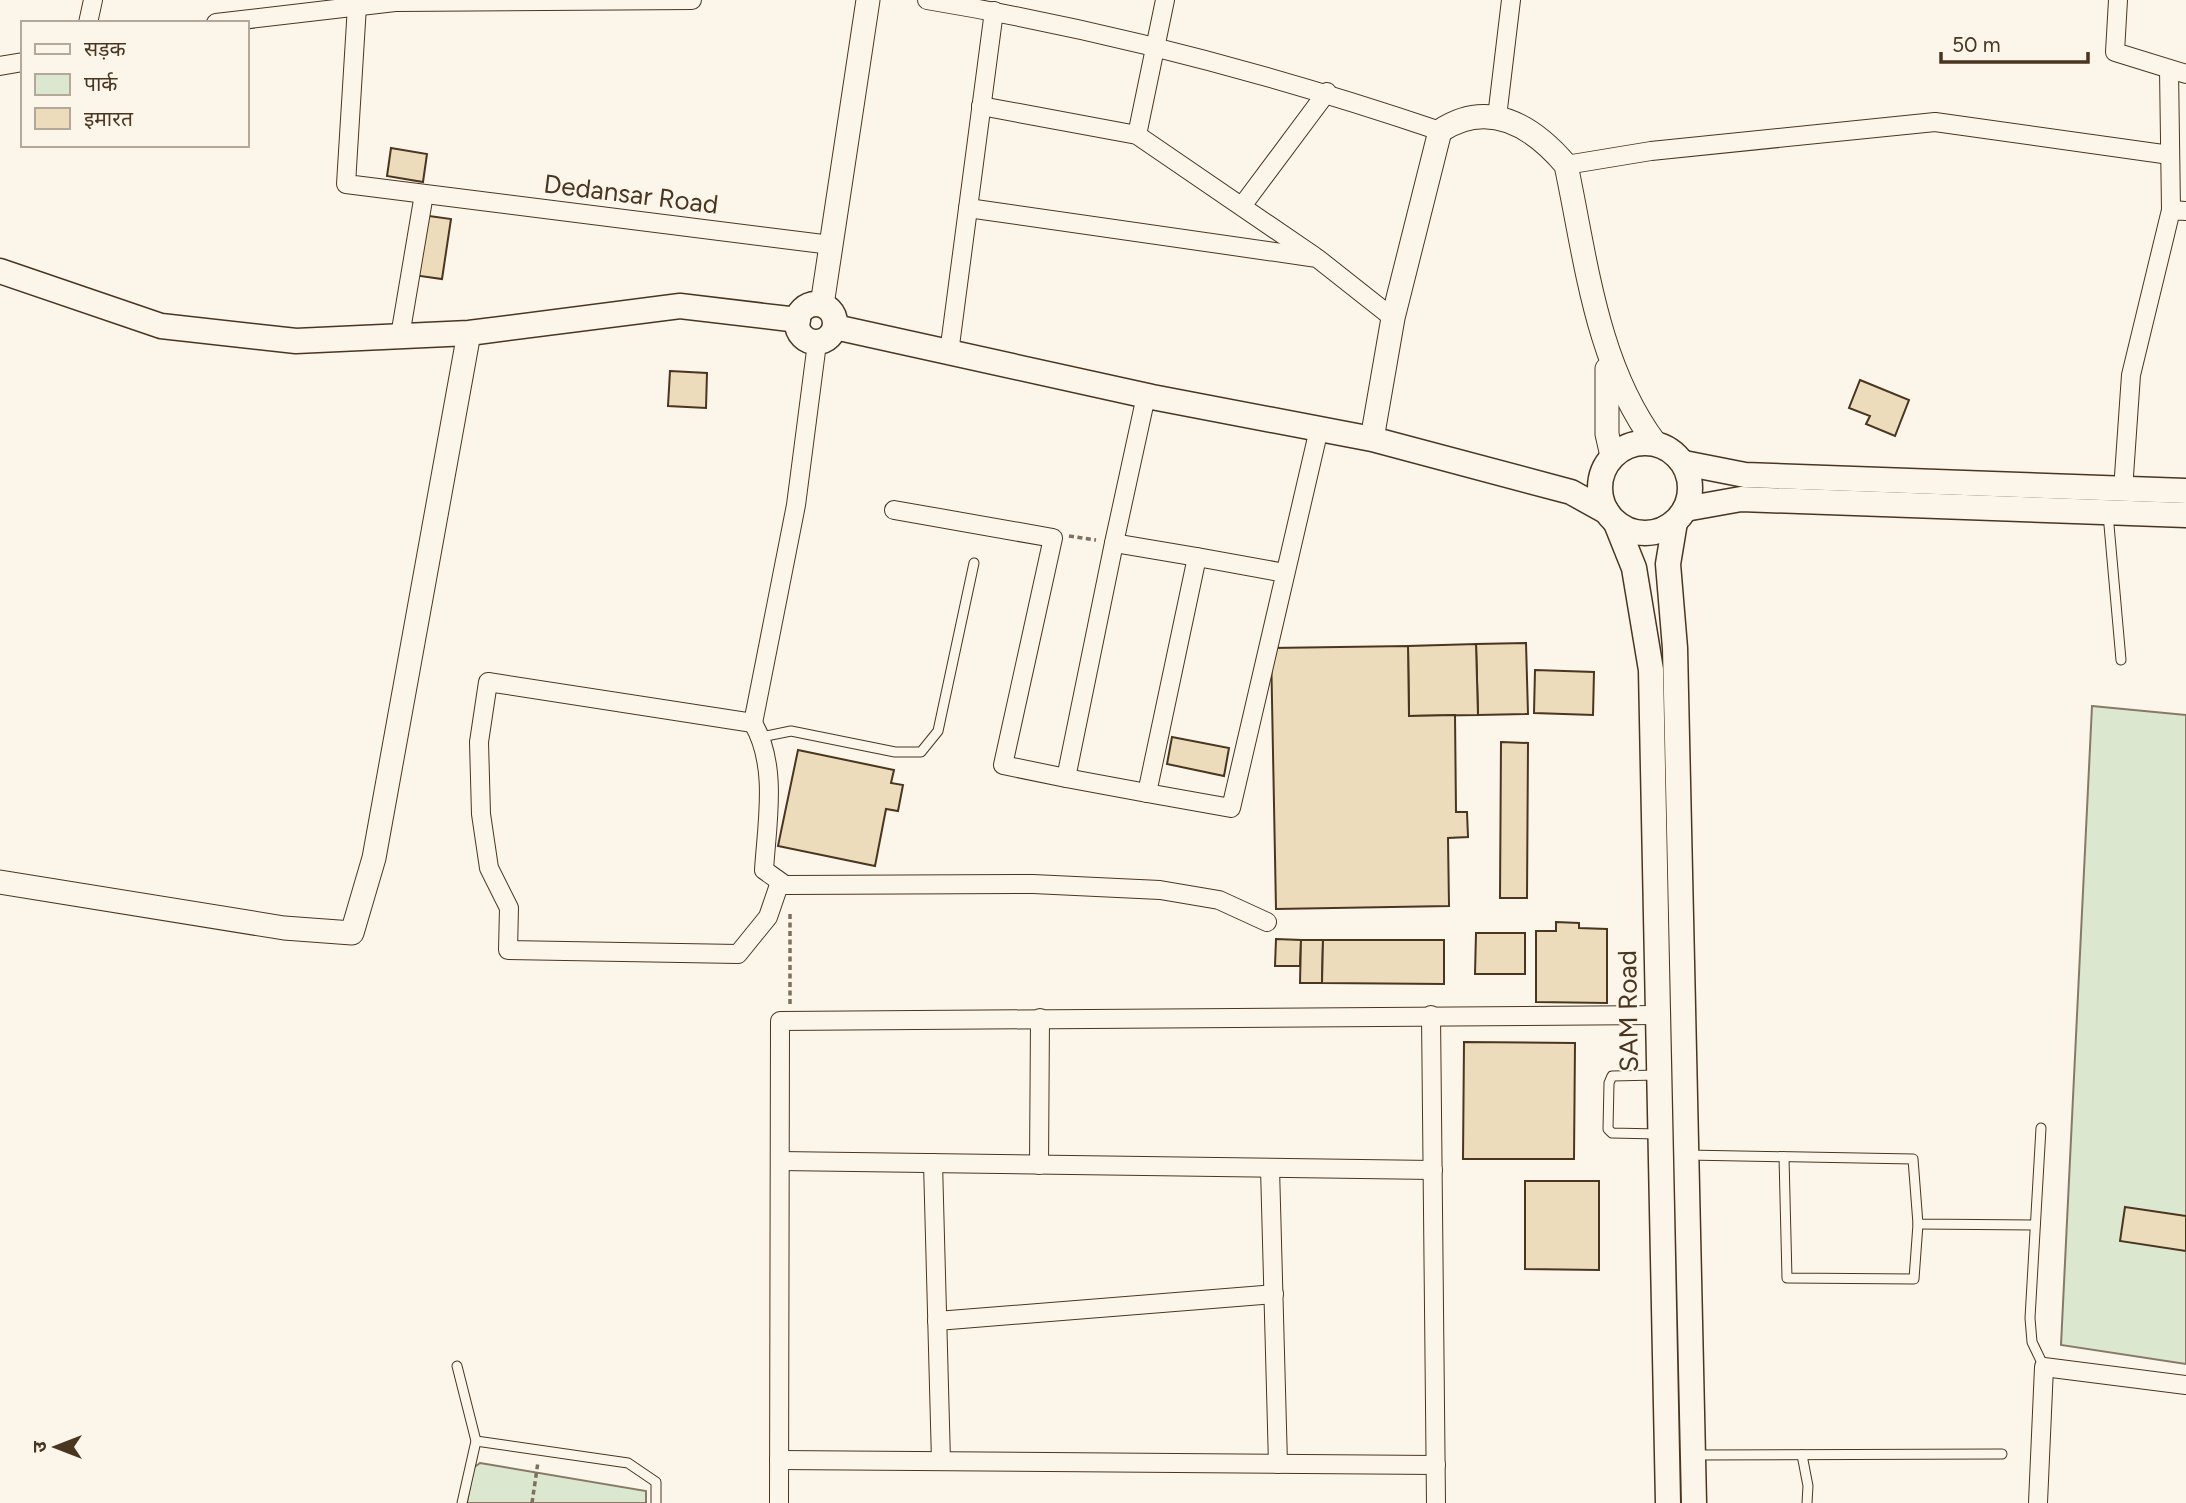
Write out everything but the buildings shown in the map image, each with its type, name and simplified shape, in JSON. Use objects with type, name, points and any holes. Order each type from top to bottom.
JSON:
[{"type":"main road","points":[[0,271],[162,326],[296,341],[469,333],[680,306],[798,320]]},
{"type":"main road","points":[[798,320],[809,306],[822,306],[833,314],[826,335]]},
{"type":"main road","points":[[798,320],[802,336],[826,335],[949,353],[1146,396],[1372,439],[1571,492],[1640,533],[1652,533],[1680,515],[1741,499],[2186,515]]},
{"type":"main road","points":[[1571,492],[1593,482],[1612,456],[1624,447],[1639,442],[1655,443],[1669,449],[1684,463],[1690,483],[1668,564],[1675,648],[1694,1503]]},
{"type":"main road","points":[[1611,517],[1600,484],[1612,456]]},
{"type":"main road","points":[[1684,463],[1745,475],[2186,491]]},
{"type":"main road","name":"SAM Road","points":[[1611,517],[1634,568],[1651,670],[1668,1503]]},
{"type":"street","points":[[88,21],[93,0]]},
{"type":"street","points":[[233,21],[395,2],[691,0]]},
{"type":"street","points":[[822,306],[868,0]]},
{"type":"street","points":[[927,0],[994,11],[1155,45],[1326,92],[1440,131]]},
{"type":"street","points":[[1137,135],[1165,0]]},
{"type":"street","points":[[1497,117],[1511,0]]},
{"type":"street","points":[[2118,0],[2115,52],[2177,71],[2170,155],[2178,211],[2131,375],[2123,490]]},
{"type":"street","name":"Dedansar Road","points":[[357,6],[346,184],[831,245]]},
{"type":"street","points":[[949,353],[994,11]]},
{"type":"street","points":[[0,66],[21,62]]},
{"type":"street","points":[[1242,206],[1326,92]]},
{"type":"street","points":[[981,106],[1137,135],[1317,258],[1393,318]]},
{"type":"street","points":[[1372,439],[1393,318],[1440,131],[1455,121],[1473,115],[1497,117],[1527,128],[1549,144],[1566,165],[1604,340],[1609,397],[1607,434],[1612,456]]},
{"type":"street","points":[[1566,165],[1651,151],[1935,122],[2170,155]]},
{"type":"street","points":[[400,336],[424,194]]},
{"type":"street","points":[[968,208],[1317,258]]},
{"type":"street","points":[[0,882],[284,928],[352,933],[374,858],[469,333]]},
{"type":"street","points":[[826,335],[757,730],[770,789],[764,870],[785,884],[1033,884],[1160,890],[1219,900],[1267,922]]},
{"type":"street","points":[[1604,340],[1623,391],[1655,443]]},
{"type":"street","points":[[1066,778],[1146,396]]},
{"type":"street","points":[[894,510],[1053,538],[1003,765],[1231,808],[1319,429]]},
{"type":"street","points":[[1114,543],[1285,573]]},
{"type":"street","points":[[1147,793],[1198,557]]},
{"type":"street","points":[[757,730],[488,682],[479,741],[481,814],[489,868],[509,908],[508,950],[738,954],[768,917],[785,884]]},
{"type":"street","points":[[779,1503],[780,1021],[1658,1014]]},
{"type":"street","points":[[1431,1015],[1436,1503]]},
{"type":"street","points":[[1039,1165],[1040,1018]]},
{"type":"street","points":[[780,1161],[1433,1170]]},
{"type":"street","points":[[933,1163],[941,1461]]},
{"type":"street","points":[[1270,1168],[1278,1464]]},
{"type":"street","points":[[937,1321],[1274,1294]]},
{"type":"street","points":[[2038,1503],[2044,1367],[2186,1385]]},
{"type":"street","points":[[779,1460],[1436,1465]]},
{"type":"lane","points":[[2108,512],[2121,660]]},
{"type":"lane","points":[[757,730],[791,731],[895,752],[921,752],[938,731],[974,563]]},
{"type":"lane","points":[[1659,1075],[1612,1076],[1609,1083],[1608,1129],[1612,1133],[1660,1134]]},
{"type":"lane","points":[[2041,1128],[2030,1318],[2032,1342],[2044,1367]]},
{"type":"lane","points":[[1686,1155],[1784,1157],[1913,1160],[1917,1224],[1914,1279],[1787,1278],[1784,1157]]},
{"type":"lane","points":[[1917,1224],[2035,1225]]},
{"type":"lane","points":[[457,1366],[476,1441],[462,1503]]},
{"type":"lane","points":[[476,1441],[628,1464],[656,1482],[656,1503]]},
{"type":"lane","points":[[1693,1455],[2002,1454]]},
{"type":"lane","points":[[1802,1455],[1808,1486],[1807,1503]]},
{"type":"path","points":[[1053,538],[1061,535],[1114,543]]},
{"type":"path","points":[[785,884],[790,1021]]},
{"type":"path","points":[[532,1503],[540,1450]]},
{"type":"green space","points":[[2092,706],[2186,715],[2186,1364],[2061,1345]]},
{"type":"green space","points":[[480,1463],[646,1491],[646,1503],[467,1503],[473,1468]]}]
